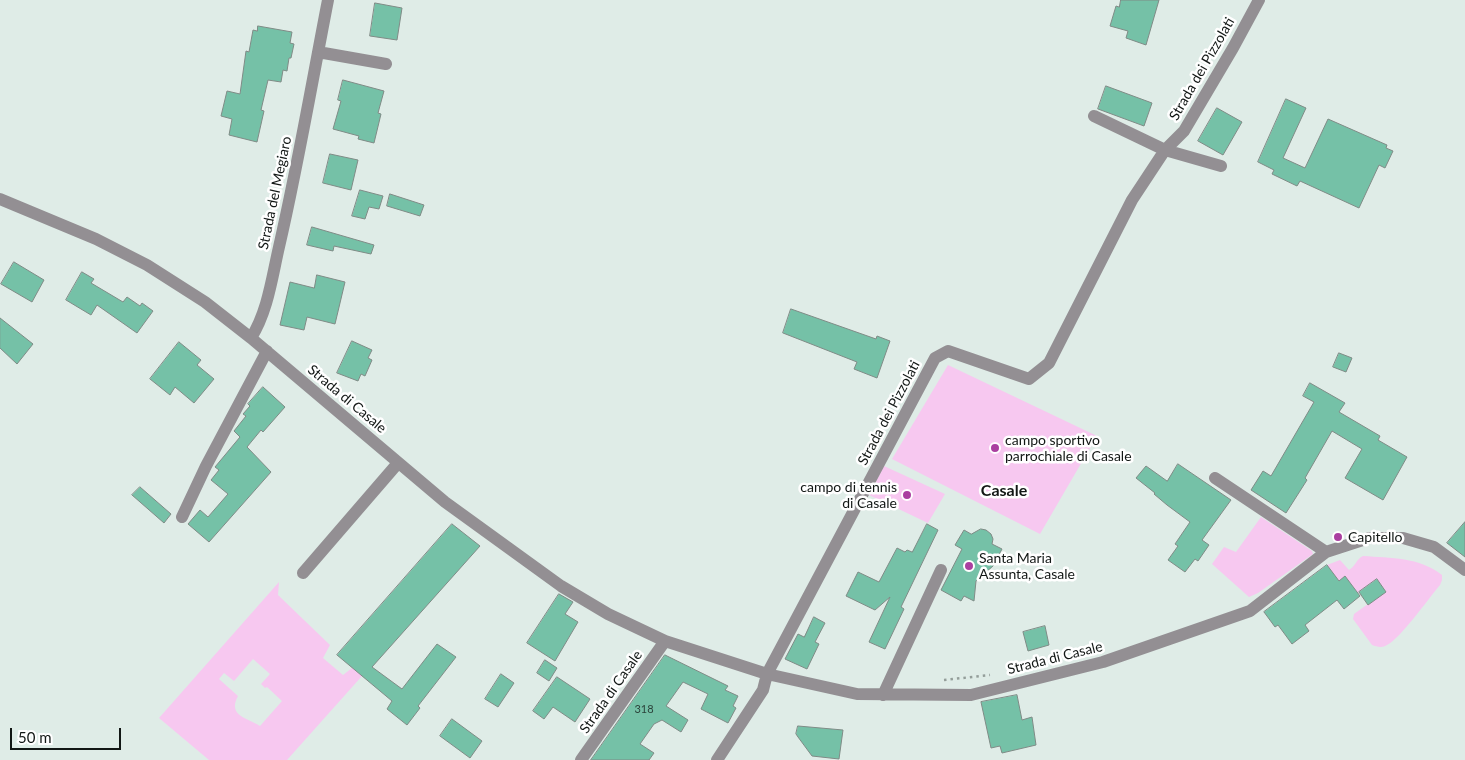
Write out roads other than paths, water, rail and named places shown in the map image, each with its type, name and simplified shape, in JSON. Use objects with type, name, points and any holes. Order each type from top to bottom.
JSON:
[{"type":"street","name":"Strada del Megiaro","points":[[251,338],[258,327],[264,311],[328,0]]},
{"type":"street","name":"Strada dei Pizzolati","points":[[767,674],[936,358],[948,351],[1029,379],[1048,363],[1132,200],[1165,150],[1184,131],[1259,0]]},
{"type":"street","points":[[318,52],[386,64]]},
{"type":"street","points":[[1094,116],[1165,150],[1221,166]]},
{"type":"street","name":"Strada di Casale","points":[[0,199],[96,239],[148,265],[205,302],[267,351],[445,502],[561,586],[608,614],[665,641],[767,674],[857,694],[971,694],[1103,662],[1250,612],[1326,552],[1369,538],[1403,538],[1434,547],[1465,570]]},
{"type":"street","points":[[182,517],[206,466],[267,351]]},
{"type":"street","points":[[303,572],[398,462]]},
{"type":"street","points":[[1215,478],[1326,552]]},
{"type":"street","points":[[883,695],[941,570]]},
{"type":"street","name":"Strada di Casale","points":[[581,760],[665,641]]},
{"type":"street","points":[[717,760],[763,690],[767,674]]},
{"type":"place","name":"campo sportivo parrochiale di Casale","points":[[995,448]]},
{"type":"place","name":"campo di tennis di Casale","points":[[907,495]]},
{"type":"place","name":"Capitello","points":[[1338,537]]},
{"type":"place","name":"Santa Maria Assunta, Casale","points":[[969,566]]},
{"type":"district","name":"Casale","points":[[1004,491]]}]
